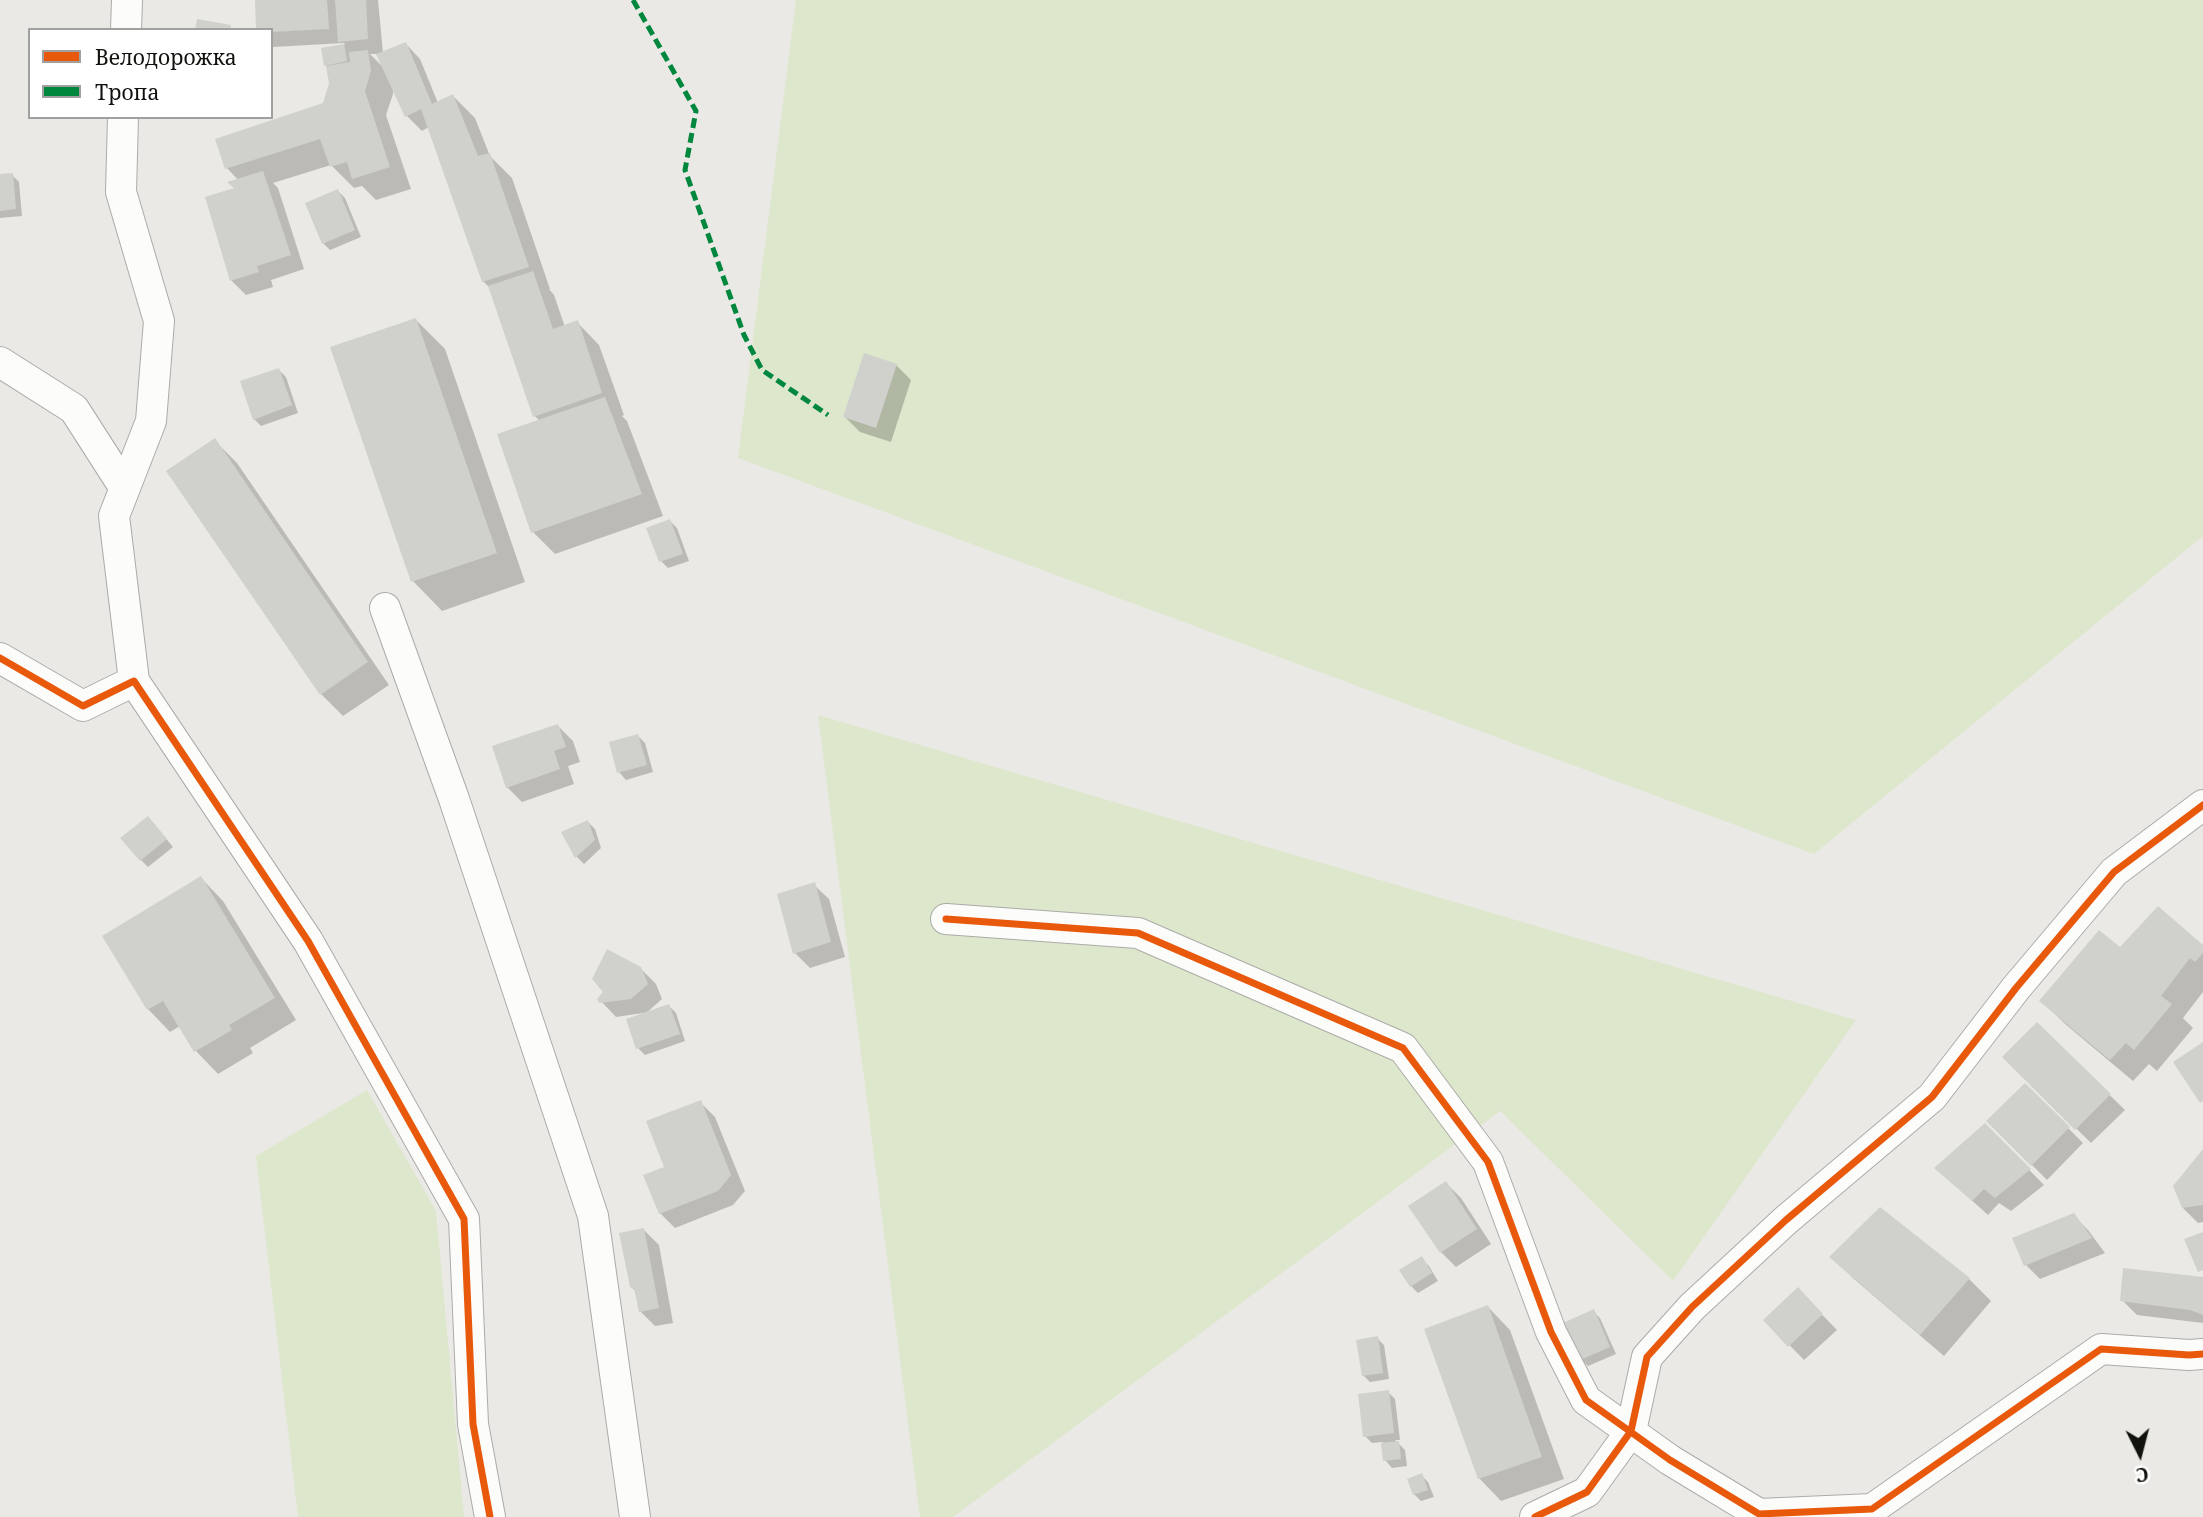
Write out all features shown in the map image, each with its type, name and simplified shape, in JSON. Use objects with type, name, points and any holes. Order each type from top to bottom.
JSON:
[{"type":"street","points":[[126,28],[127,0]]},
{"type":"street","points":[[123,119],[121,192],[159,321],[151,421],[114,516],[135,681],[308,941],[464,1219],[473,1424],[490,1517]]},
{"type":"street","points":[[0,362],[74,409],[124,487]]},
{"type":"street","points":[[385,608],[454,799],[593,1216],[635,1517]]},
{"type":"street","points":[[0,658],[83,706],[135,681]]},
{"type":"street","points":[[1535,1517],[1587,1492],[1631,1431],[1647,1357],[1692,1307],[1786,1220],[1931,1097],[2017,988],[2115,872],[2203,805]]},
{"type":"street","points":[[946,919],[1138,933],[1403,1048],[1488,1162],[1551,1332],[1586,1400],[1670,1460],[1759,1514],[1872,1509],[2101,1349],[2203,1354]]},
{"type":"green space","points":[[796,0],[2203,0],[2203,536],[1814,854],[738,458]]},
{"type":"green space","points":[[818,715],[1856,1020],[1673,1281],[1500,1111],[953,1517],[920,1517]]},
{"type":"green space","points":[[367,1090],[436,1211],[464,1517],[298,1517],[256,1156]]},
{"type":"building","points":[[255,0],[327,0],[329,29],[273,32],[273,28],[256,28]]},
{"type":"building","points":[[335,0],[366,0],[368,39],[338,42]]},
{"type":"building","points":[[197,19],[231,25],[230,28],[195,28]]},
{"type":"building","points":[[406,42],[432,104],[453,94],[478,156],[490,153],[529,267],[482,282],[421,109],[405,117],[376,54]]},
{"type":"building","points":[[344,44],[347,61],[324,66],[321,48]]},
{"type":"building","points":[[368,50],[371,71],[365,91],[390,167],[352,179],[347,162],[330,167],[320,139],[225,169],[215,139],[323,103],[329,83],[326,66],[350,62],[349,52]]},
{"type":"building","points":[[263,171],[291,255],[257,266],[259,272],[230,281],[205,197],[234,188],[227,182]]},
{"type":"building","points":[[13,173],[16,209],[0,211],[0,174]]},
{"type":"building","points":[[338,189],[355,230],[322,244],[305,203]]},
{"type":"building","points":[[533,271],[553,329],[578,320],[602,393],[533,417],[488,286]]},
{"type":"building","points":[[416,318],[497,553],[411,582],[330,347]]},
{"type":"building","points":[[864,353],[897,364],[876,428],[843,417]]},
{"type":"building","points":[[279,368],[292,405],[253,420],[240,381]]},
{"type":"building","points":[[605,397],[642,494],[531,533],[497,434]]},
{"type":"building","points":[[215,438],[368,662],[320,695],[166,471]]},
{"type":"building","points":[[670,519],[683,554],[659,562],[646,528]]},
{"type":"building","points":[[558,724],[566,747],[554,751],[560,769],[506,788],[492,746]]},
{"type":"building","points":[[638,734],[647,765],[617,773],[609,742]]},
{"type":"building","points":[[148,816],[167,839],[140,861],[120,838]]},
{"type":"building","points":[[588,820],[595,840],[575,858],[561,832]]},
{"type":"building","points":[[201,876],[275,998],[229,1025],[232,1030],[194,1052],[163,1001],[147,1010],[102,936]]},
{"type":"building","points":[[815,882],[831,942],[793,954],[777,894]]},
{"type":"building","points":[[2158,906],[2203,945],[2203,953],[2195,962],[2190,958],[2161,996],[2172,1004],[2134,1050],[2126,1043],[2110,1060],[2039,1001],[2099,930],[2120,947]]},
{"type":"building","points":[[607,949],[641,967],[648,984],[631,999],[599,1003],[597,999],[603,992],[592,979]]},
{"type":"building","points":[[669,1004],[680,1034],[636,1049],[626,1019]]},
{"type":"building","points":[[2037,1022],[2111,1094],[2075,1130],[2002,1057]]},
{"type":"building","points":[[2203,1042],[2203,1101],[2200,1103],[2173,1062]]},
{"type":"building","points":[[2025,1083],[2070,1127],[2031,1166],[1986,1121]]},
{"type":"building","points":[[701,1100],[731,1175],[718,1191],[659,1214],[643,1175],[664,1167],[646,1121]]},
{"type":"building","points":[[1985,1123],[2031,1169],[1995,1198],[1984,1189],[1972,1201],[1934,1168]]},
{"type":"building","points":[[2203,1149],[2203,1205],[2182,1208],[2173,1186]]},
{"type":"building","points":[[1446,1181],[1477,1229],[1440,1253],[1408,1206]]},
{"type":"building","points":[[1880,1207],[1970,1278],[1920,1335],[1829,1257]]},
{"type":"building","points":[[2074,1213],[2092,1238],[2024,1266],[2012,1238]]},
{"type":"building","points":[[644,1228],[659,1308],[639,1312],[634,1288],[630,1287],[619,1233]]},
{"type":"building","points":[[2203,1232],[2203,1270],[2198,1272],[2184,1239]]},
{"type":"building","points":[[1422,1256],[1432,1273],[1410,1287],[1399,1270]]},
{"type":"building","points":[[2123,1268],[2203,1277],[2203,1315],[2190,1310],[2120,1301]]},
{"type":"building","points":[[1798,1287],[1823,1314],[1788,1347],[1763,1320]]},
{"type":"building","points":[[1488,1305],[1542,1457],[1478,1479],[1424,1329]]},
{"type":"building","points":[[1594,1309],[1610,1347],[1580,1360],[1563,1323]]},
{"type":"building","points":[[1378,1336],[1383,1373],[1362,1376],[1356,1340]]},
{"type":"building","points":[[1389,1390],[1394,1433],[1363,1437],[1358,1394]]},
{"type":"building","points":[[1399,1441],[1401,1459],[1383,1461],[1381,1443]]},
{"type":"building","points":[[1422,1473],[1428,1490],[1413,1495],[1407,1479]]},
{"type":"marked path","points":[[633,0],[696,111],[685,170],[744,335],[762,370],[828,415]]},
{"type":"cycle path","points":[[0,658],[83,706],[134,681],[308,941],[464,1219],[473,1424],[490,1517]]},
{"type":"cycle path","points":[[1535,1517],[1587,1492],[1631,1431],[1647,1357],[1692,1307],[1786,1220],[1932,1097],[2016,988],[2114,872],[2203,805]]},
{"type":"cycle path","points":[[946,919],[1138,933],[1403,1048],[1488,1162],[1551,1332],[1586,1400],[1670,1460],[1759,1514],[1872,1509],[2101,1349],[2203,1354]]}]
